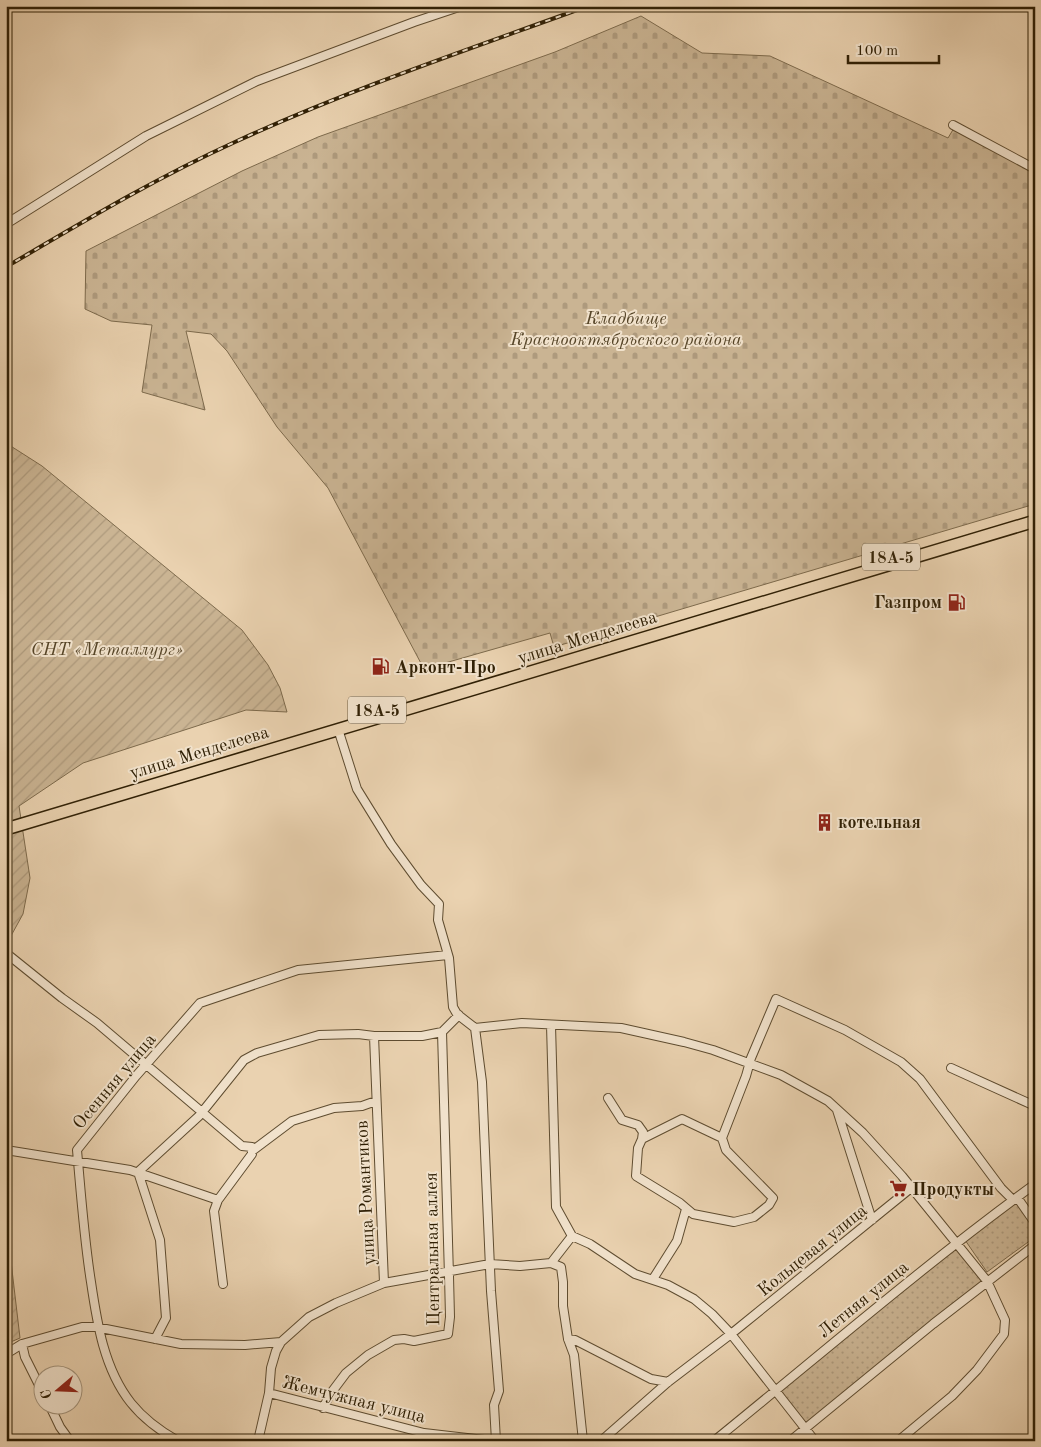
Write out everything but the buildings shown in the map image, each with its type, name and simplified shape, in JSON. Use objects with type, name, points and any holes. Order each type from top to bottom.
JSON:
[{"type":"highway","name":"улица Менделеева","points":[[6,822],[1035,514]]},
{"type":"highway","name":"улица Менделеева","points":[[6,829],[1035,521]]},
{"type":"street","points":[[6,224],[146,136],[256,81],[462,6]]},
{"type":"street","points":[[953,125],[1035,169]]},
{"type":"street","points":[[338,729],[357,789],[391,844],[421,885],[439,904],[438,920],[448,954],[453,1007],[459,1015],[475,1028],[482,1082],[490,1264],[499,1391],[494,1405],[494,1441]]},
{"type":"street","points":[[6,953],[62,998],[97,1023],[242,1146],[252,1147],[252,1154],[218,1200],[214,1211],[223,1284]]},
{"type":"street","name":"Осенняя улица","points":[[178,1441],[148,1420],[131,1403],[109,1365],[100,1328],[84,1235],[77,1150],[146,1064],[200,1003],[298,970],[448,954]]},
{"type":"street","points":[[608,1098],[622,1120],[638,1125],[643,1132],[638,1148],[636,1176],[680,1203],[693,1214],[734,1222],[754,1218],[769,1205],[773,1198],[726,1150],[722,1138],[751,1058],[776,999],[845,1030],[901,1062],[920,1079],[1001,1188],[1013,1200],[1019,1200],[1035,1223]]},
{"type":"street","points":[[138,1173],[202,1112],[244,1060],[257,1052],[319,1035],[422,1036],[442,1032],[459,1015]]},
{"type":"street","points":[[475,1028],[522,1023],[621,1028],[684,1042],[713,1050],[780,1075],[828,1101],[863,1133],[987,1281],[1005,1320],[1004,1334],[977,1370],[952,1396],[898,1441]]},
{"type":"street","points":[[551,1024],[556,1207],[572,1236],[590,1244],[635,1274],[653,1279],[694,1299],[712,1314],[731,1334],[815,1441]]},
{"type":"street","name":"Центральная аллея","points":[[323,1408],[331,1393],[346,1373],[368,1355],[394,1340],[414,1341],[448,1334],[450,1317],[442,1032]]},
{"type":"street","name":"улица Романтиков","points":[[281,1342],[309,1317],[336,1303],[384,1283],[374,1036]]},
{"type":"street","points":[[952,1068],[1035,1106]]},
{"type":"street","name":"улица Романтиков","points":[[252,1151],[292,1121],[334,1108],[362,1106],[376,1101]]},
{"type":"street","points":[[837,1110],[872,1220]]},
{"type":"street","points":[[642,1139],[682,1118],[722,1138]]},
{"type":"street","points":[[6,1150],[130,1170],[218,1200]]},
{"type":"street","points":[[138,1173],[160,1240],[166,1318],[155,1339]]},
{"type":"street","name":"Летняя улица","points":[[714,1441],[871,1310],[1035,1184]]},
{"type":"street","name":"Кольцевая улица","points":[[601,1441],[668,1382],[731,1334],[911,1188]]},
{"type":"street","points":[[653,1279],[677,1241],[686,1209]]},
{"type":"street","points":[[552,1263],[572,1236]]},
{"type":"street","points":[[790,1441],[987,1281],[1035,1245]]},
{"type":"street","points":[[384,1283],[490,1264],[520,1266],[552,1263],[561,1267],[563,1282],[562,1306],[568,1338],[574,1355],[583,1441]]},
{"type":"street","points":[[6,1354],[22,1344],[82,1327],[100,1328],[180,1344],[245,1345],[281,1342]]},
{"type":"street","points":[[568,1338],[651,1379],[668,1382]]},
{"type":"street","points":[[258,1441],[271,1368],[281,1342]]},
{"type":"street","points":[[22,1344],[25,1357],[32,1371]]},
{"type":"street","name":"Жемчужная улица","points":[[268,1393],[424,1433],[494,1441]]},
{"type":"street","points":[[54,1414],[70,1441]]},
{"type":"green space","name":"Кладбище Краснооктябрьского района","points":[[641,16],[702,53],[770,56],[948,138],[954,128],[1035,172],[1035,504],[554,647],[550,633],[424,669],[328,488],[277,427],[227,351],[211,334],[186,331],[205,410],[142,392],[152,325],[111,321],[85,309],[86,251],[242,171],[318,137],[555,52]]},
{"type":"green space","name":"СНТ «Металлург»","points":[[6,443],[42,466],[242,630],[268,665],[280,688],[287,712],[246,710],[83,763],[19,806],[30,878],[23,914],[6,945]]},
{"type":"green space","points":[[1020,1197],[1035,1221],[1035,1237],[987,1272],[965,1240]]},
{"type":"green space","points":[[6,1219],[20,1338],[6,1344]]},
{"type":"green space","points":[[956,1247],[983,1280],[805,1424],[779,1390]]},
{"type":"railway","points":[[6,267],[148,186],[235,142],[366,87],[588,6]]},
{"type":"place","name":"Газпром","points":[[956,602]]},
{"type":"place","name":"Арконт-Про","points":[[381,667]]},
{"type":"place","name":"котельная","points":[[824,822]]},
{"type":"place","name":"Продукты","points":[[898,1189]]}]
